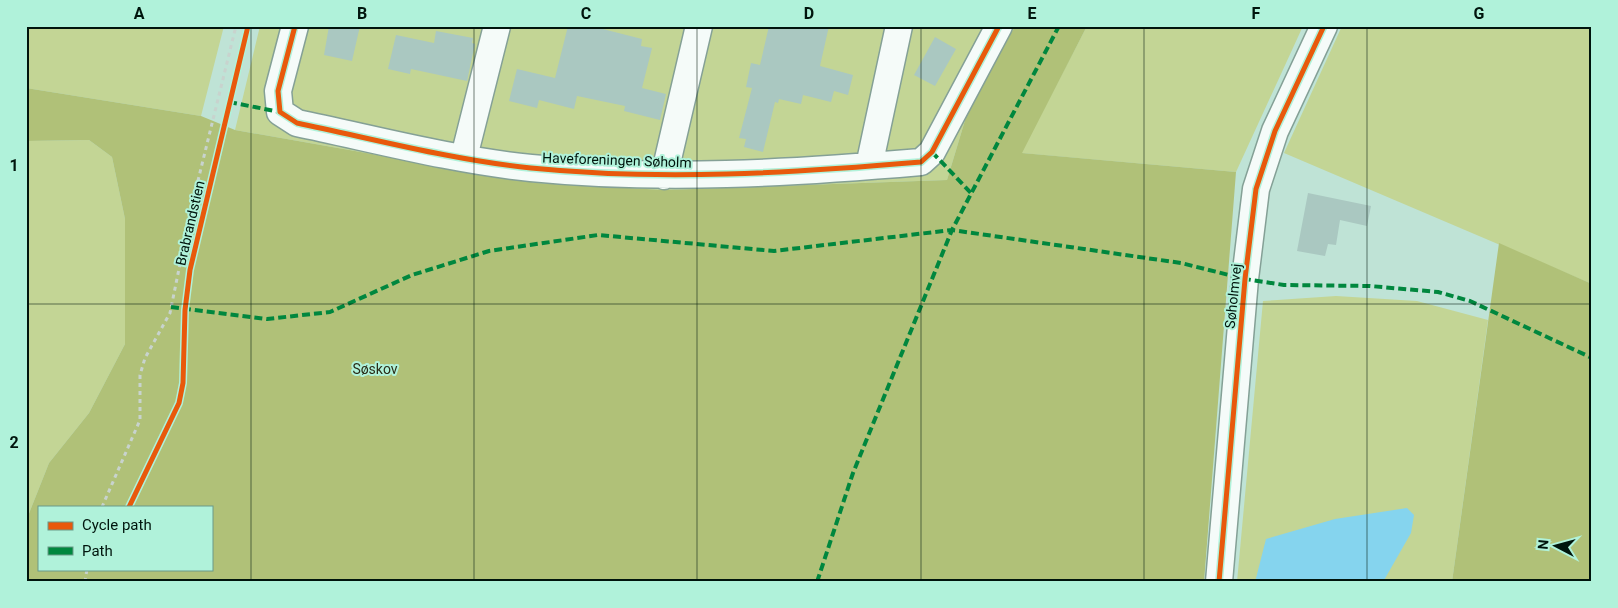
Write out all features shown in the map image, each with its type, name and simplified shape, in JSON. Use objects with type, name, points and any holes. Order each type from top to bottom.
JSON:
[{"type":"street","name":"Haveforeningen Søholm","points":[[295,26],[278,91],[280,112],[296,122],[464,158],[530,168],[664,176],[921,162],[932,152],[999,26]]},
{"type":"street","points":[[464,158],[496,26]]},
{"type":"street","name":"Haveforeningen Søholm","points":[[664,176],[699,26]]},
{"type":"street","points":[[869,166],[899,26]]},
{"type":"street","name":"Søholmvej","points":[[1219,582],[1245,279],[1256,189],[1275,131],[1324,26]]},
{"type":"path","points":[[102,506],[140,420],[140,375],[145,358],[170,313],[192,205],[236,26]]},
{"type":"green space","points":[[26,26],[224,26],[201,116],[26,88]]},
{"type":"green space","points":[[260,26],[1015,26],[966,117],[947,180],[665,190],[537,183],[235,130]]},
{"type":"green space","name":"Søskov","points":[[1015,26],[1087,26],[1022,153],[1236,172],[1204,582],[26,582],[26,521],[49,463],[89,413],[125,344],[125,219],[112,157],[89,140],[26,141],[26,88],[201,116],[235,130],[537,183],[665,190],[947,180],[966,117]]},
{"type":"green space","points":[[1087,26],[1303,26],[1236,172],[1021,153]]},
{"type":"green space","points":[[1342,26],[1592,26],[1592,284],[1284,153]]},
{"type":"green space","points":[[89,140],[112,157],[125,219],[125,344],[89,413],[49,463],[26,521],[26,141]]},
{"type":"green space","points":[[1499,243],[1592,284],[1592,582],[1452,582]]},
{"type":"green space","points":[[1336,296],[1417,301],[1488,320],[1452,582],[1237,582],[1263,301]]},
{"type":"water","points":[[1407,508],[1414,515],[1411,533],[1383,582],[1255,582],[1266,539],[1335,519]]},
{"type":"building","points":[[329,26],[360,26],[352,61],[324,55]]},
{"type":"building","points":[[568,26],[591,26],[642,39],[641,46],[652,48],[642,88],[666,94],[660,120],[624,111],[625,106],[577,96],[574,109],[539,100],[537,108],[509,101],[517,69],[555,78]]},
{"type":"building","points":[[769,26],[829,26],[820,66],[853,75],[848,95],[834,91],[831,102],[803,95],[801,104],[779,99],[778,103],[775,102],[763,152],[744,147],[746,139],[739,138],[752,88],[746,87],[751,63],[760,65]]},
{"type":"building","points":[[436,31],[473,38],[472,43],[475,44],[467,81],[411,69],[410,74],[388,69],[396,35],[434,43]]},
{"type":"building","points":[[935,37],[956,49],[935,86],[914,75]]},
{"type":"building","points":[[1308,193],[1371,206],[1367,226],[1340,220],[1336,245],[1328,244],[1325,256],[1297,251]]},
{"type":"marked path","points":[[817,582],[853,473],[952,230],[1059,26]]},
{"type":"marked path","points":[[229,102],[280,112]]},
{"type":"marked path","points":[[932,152],[971,193]]},
{"type":"marked path","points":[[171,307],[267,319],[330,312],[412,275],[489,251],[598,235],[774,251],[952,230],[1181,263],[1245,279],[1284,285],[1370,286],[1438,292],[1470,301],[1592,358]]},
{"type":"cycle path","name":"Brabrandstien","points":[[129,506],[179,403],[183,383],[185,310],[190,270],[248,26]]},
{"type":"cycle path","points":[[295,26],[278,91],[280,112],[297,123],[472,160],[501,164],[580,172],[678,175],[775,172],[921,162],[932,152],[999,26]]},
{"type":"cycle path","points":[[1219,582],[1245,279],[1256,189],[1275,131],[1324,26]]}]
